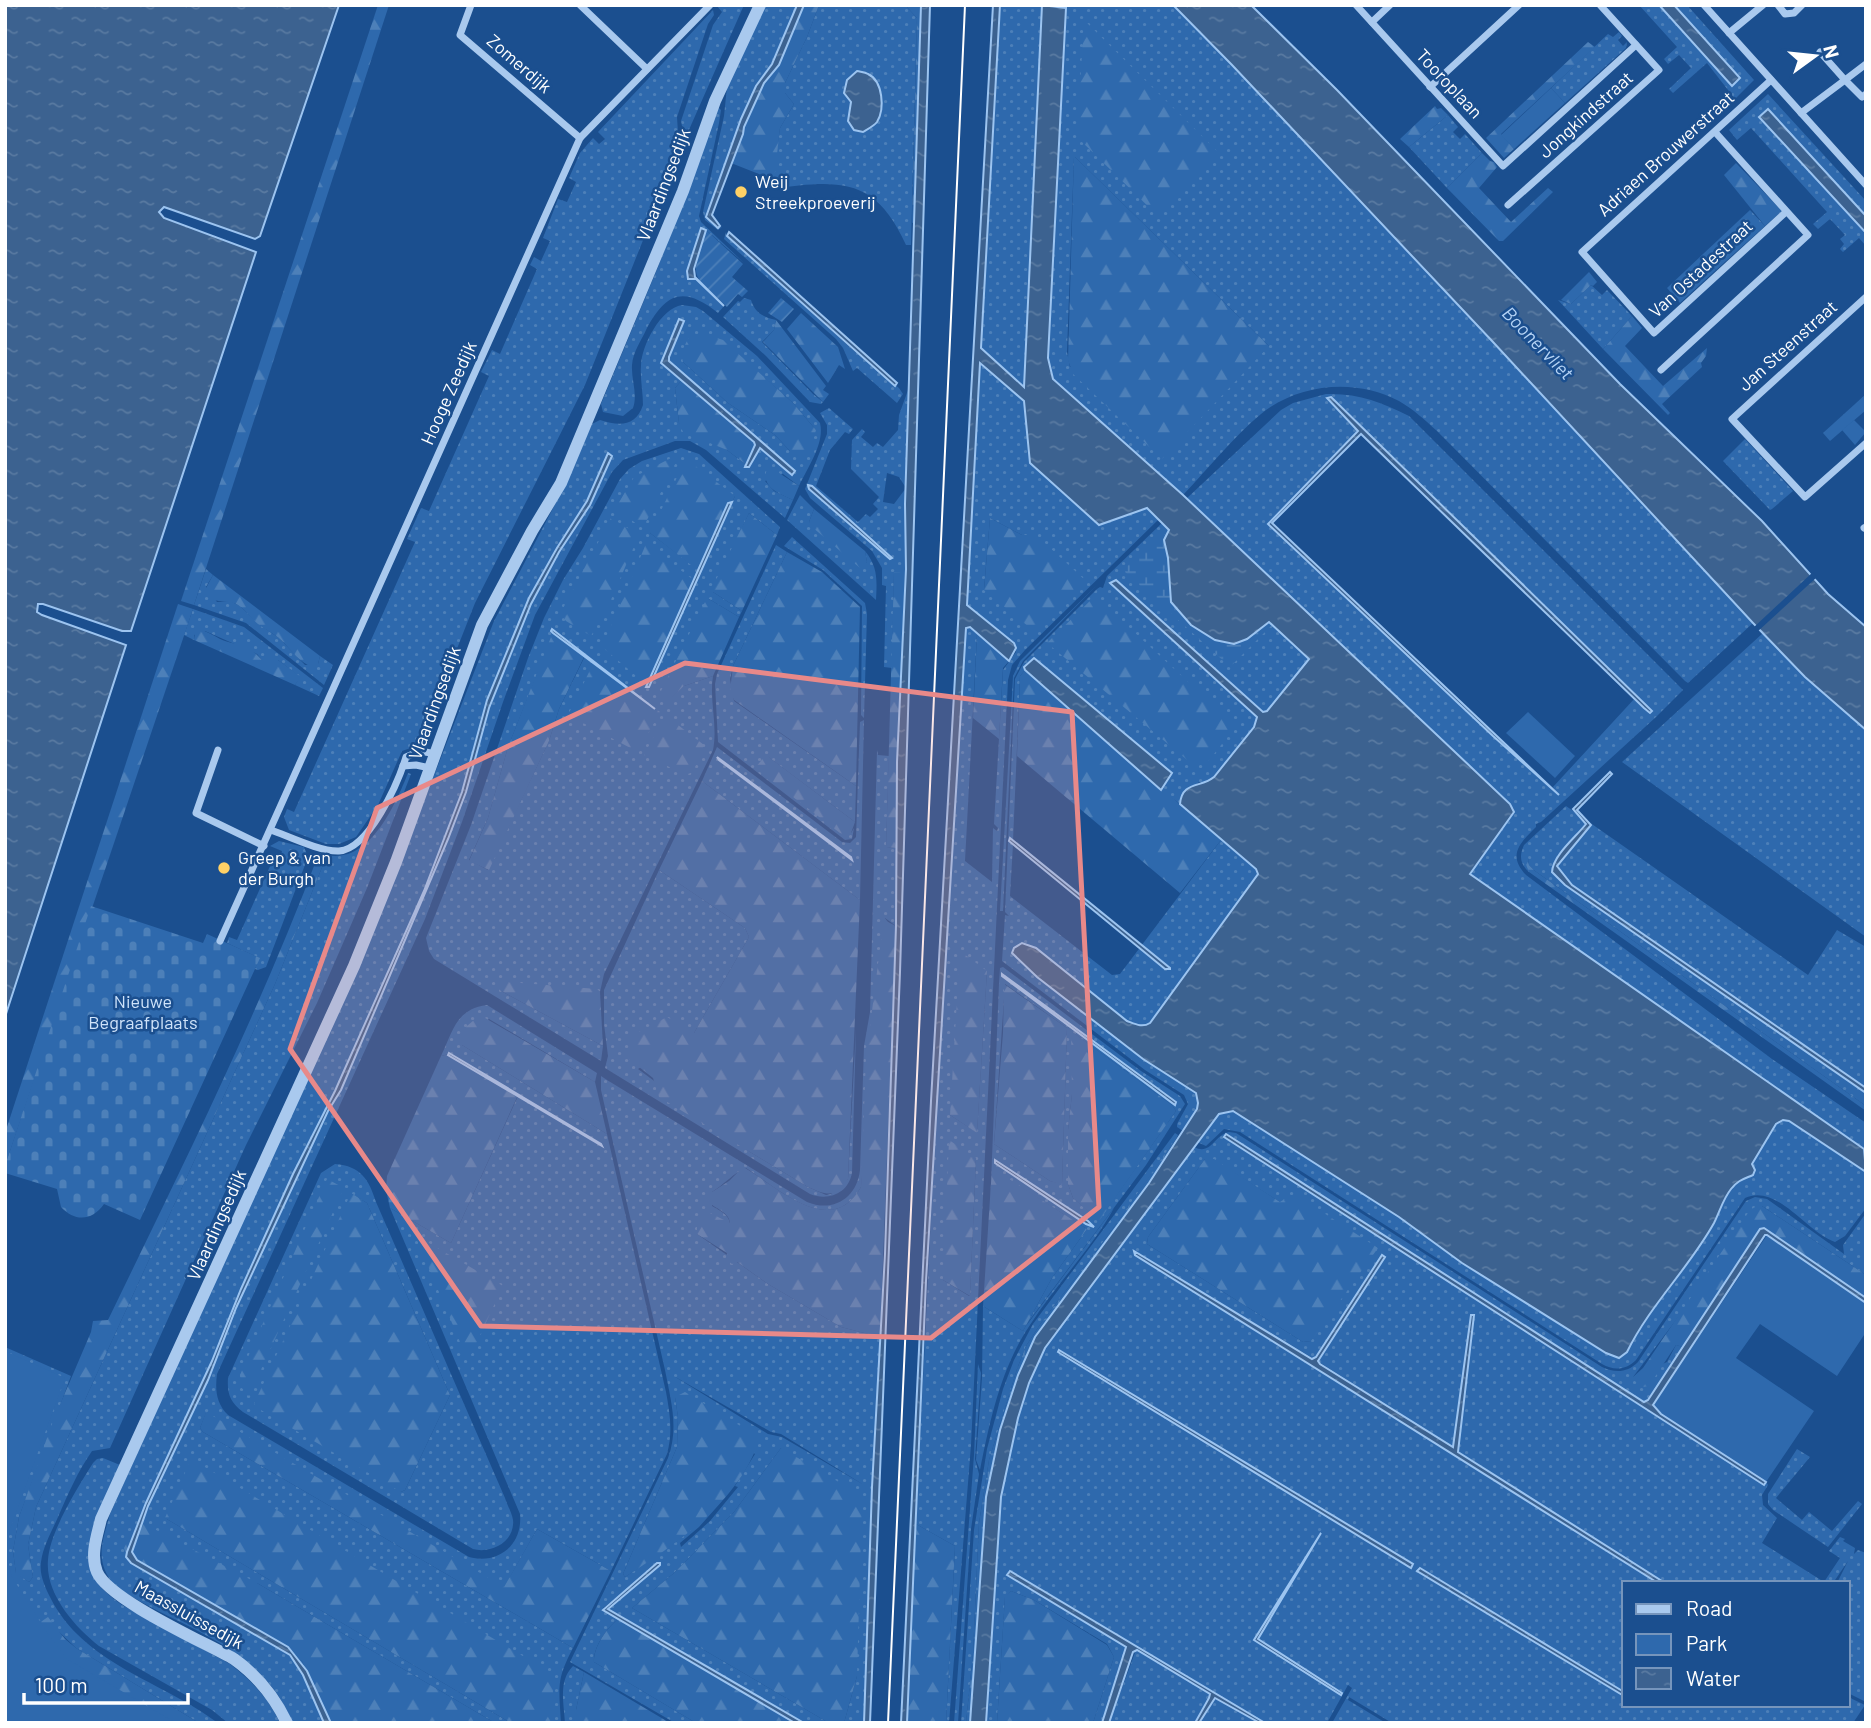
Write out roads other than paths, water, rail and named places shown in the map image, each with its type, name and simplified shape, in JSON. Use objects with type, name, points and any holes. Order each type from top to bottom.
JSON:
[{"type":"street","name":"Zomerdijk","points":[[471,5],[460,35],[580,138]]},
{"type":"street","points":[[580,5],[647,69]]},
{"type":"street","name":"Hooge Zeedijk","points":[[220,941],[580,138],[710,5]]},
{"type":"street","name":"Vlaardingsedijk","points":[[149,1416],[354,966],[436,754],[482,625],[561,483],[683,191],[715,101],[760,5]]},
{"type":"street","name":"Tooroplaan","points":[[1356,5],[1503,166]]},
{"type":"street","points":[[1371,22],[1390,5]]},
{"type":"street","points":[[1430,87],[1519,5]]},
{"type":"street","name":"Jongkindstraat","points":[[1508,205],[1659,70],[1600,5]]},
{"type":"street","points":[[1704,5],[1866,185]]},
{"type":"street","points":[[1729,33],[1763,5]]},
{"type":"street","points":[[1778,5],[1785,14],[1794,13],[1802,5]]},
{"type":"street","name":"Jongkindstraat","points":[[1503,166],[1636,45]]},
{"type":"street","points":[[1820,52],[1862,97],[1866,94]]},
{"type":"street","points":[[1801,113],[1866,64]]},
{"type":"street","name":"Adriaen Brouwerstraat","points":[[1582,252],[1771,79]]},
{"type":"street","points":[[1661,370],[1808,235],[1715,132]]},
{"type":"street","name":"Van Ostadestraat","points":[[1582,252],[1654,333],[1786,212]]},
{"type":"street","name":"Jan Steenstraat","points":[[1866,297],[1732,419],[1805,497],[1866,443]]},
{"type":"street","points":[[218,751],[196,813],[264,846]]},
{"type":"street","points":[[271,830],[331,850],[340,851],[356,844],[364,838],[377,818],[406,757],[412,752],[420,751],[436,754]]},
{"type":"street","points":[[403,766],[430,768]]},
{"type":"street","name":"Maassluissedijk","points":[[149,1416],[101,1519],[95,1544],[96,1570],[110,1590],[248,1670],[265,1686],[287,1723]]},
{"type":"water","points":[[5,5],[339,5],[260,236],[255,239],[164,207],[159,212],[164,218],[256,252],[131,631],[122,631],[38,604],[37,612],[42,615],[126,645],[5,1017]]},
{"type":"water","points":[[797,5],[804,5],[779,65],[764,83],[744,127],[712,215],[720,226],[718,228],[706,217],[741,119],[756,86],[772,64]]},
{"type":"water","points":[[921,5],[930,5],[900,972],[870,1723],[864,1723],[872,1487],[885,1254],[896,926],[897,762],[906,569],[905,504]]},
{"type":"water","points":[[993,5],[1000,5],[981,348],[1024,387],[1042,5],[1066,8],[1048,358],[1053,379],[1183,495],[1510,804],[1514,812],[1470,874],[1864,1149],[1866,1172],[1789,1121],[1783,1120],[1776,1124],[1752,1164],[1755,1170],[1753,1175],[1731,1189],[1704,1240],[1647,1318],[1627,1352],[1619,1358],[1606,1353],[1462,1263],[1399,1217],[1233,1111],[1219,1114],[1045,1348],[1029,1383],[1018,1418],[1001,1497],[986,1723],[970,1723],[986,1497],[1000,1430],[1018,1375],[1035,1337],[1149,1183],[1197,1109],[1198,1103],[1196,1093],[1143,1059],[1037,977],[1012,953],[1014,948],[1022,943],[1036,948],[1127,1021],[1144,1025],[1150,1023],[1258,874],[1256,869],[1180,804],[1188,788],[1214,777],[1254,727],[1257,717],[1110,583],[1116,580],[1263,712],[1267,711],[1309,659],[1269,622],[1247,639],[1234,644],[1215,640],[1191,625],[1171,602],[1164,540],[1169,530],[1147,508],[1099,525],[1030,463],[1024,401],[980,363],[967,605],[1014,643],[1016,648],[1009,661],[970,627],[966,628],[926,1281],[907,1723],[901,1723],[931,1101]]},
{"type":"water","name":"Boonervliet","points":[[1173,5],[1251,5],[1337,90],[1620,384],[1762,521],[1828,594],[1866,627],[1866,730],[1805,677],[1753,623],[1493,342]]},
{"type":"water","points":[[1659,5],[1674,5],[1740,78],[1732,86]]},
{"type":"water","points":[[857,71],[867,73],[873,78],[881,96],[881,110],[877,122],[863,132],[854,130],[848,121],[851,102],[844,93],[847,80]]},
{"type":"water","points":[[1768,109],[1866,216],[1866,233],[1759,117]]},
{"type":"water","points":[[701,228],[706,230],[694,269],[695,277],[724,306],[696,279],[688,279],[687,271]]},
{"type":"water","points":[[729,232],[897,383],[895,386],[727,236]]},
{"type":"water","points":[[679,319],[684,321],[669,361],[795,471],[792,475],[760,448],[749,467],[745,467],[754,442],[661,363]]},
{"type":"water","points":[[1331,397],[1652,711],[1650,713],[1644,708],[1361,434],[1272,523],[1559,795],[1268,524],[1358,431],[1327,398]]},
{"type":"water","points":[[608,453],[612,456],[590,505],[559,552],[531,604],[489,708],[466,792],[448,839],[341,1090],[328,1111],[236,1308],[208,1380],[148,1506],[132,1552],[137,1560],[288,1647],[307,1671],[331,1723],[324,1723],[303,1675],[290,1655],[131,1563],[126,1557],[127,1552],[241,1289],[293,1174],[335,1091],[424,891],[462,792],[487,700],[529,598],[587,501]]},
{"type":"water","points":[[808,485],[812,486],[892,558],[809,489]]},
{"type":"water","points":[[732,502],[649,687],[646,687],[728,503]]},
{"type":"water","points":[[552,629],[655,709],[553,633]]},
{"type":"water","points":[[1034,658],[1172,773],[1161,790],[1025,670],[1024,667]]},
{"type":"water","points":[[717,757],[851,857],[852,860],[719,760]]},
{"type":"water","points":[[1610,772],[1612,774],[1577,810],[1591,825],[1557,866],[1572,885],[1866,1088],[1866,1093],[1565,885],[1552,872],[1556,859],[1586,824],[1573,809]]},
{"type":"water","points":[[1010,838],[1170,969],[1165,969],[1009,841]]},
{"type":"water","points":[[1002,976],[1176,1102],[1175,1105]]},
{"type":"water","points":[[449,1053],[601,1144],[602,1146],[448,1055]]},
{"type":"water","points":[[1226,1134],[1644,1402],[1648,1400],[1760,1229],[1764,1228],[1866,1298],[1866,1303],[1765,1235],[1653,1405],[1661,1414],[1766,1482],[1764,1485],[1224,1137]]},
{"type":"water","points":[[995,1160],[1088,1221],[1094,1227],[995,1163]]},
{"type":"water","points":[[1134,1251],[1312,1359],[1316,1357],[1382,1255],[1385,1257],[1318,1361],[1320,1364],[1453,1447],[1471,1315],[1474,1315],[1458,1452],[1662,1581],[1655,1581],[1135,1255]]},
{"type":"water","points":[[1059,1350],[1413,1564],[1411,1568],[1061,1354]]},
{"type":"water","points":[[1321,1533],[1258,1639],[1342,1693],[1341,1695],[1254,1640]]},
{"type":"water","points":[[657,1563],[660,1565],[608,1609],[804,1723],[795,1723],[603,1610]]},
{"type":"water","points":[[1420,1568],[1622,1691],[1622,1695],[1417,1571]]},
{"type":"water","points":[[1010,1571],[1265,1723],[1260,1723],[1215,1698],[1199,1723],[1195,1723],[1210,1694],[1137,1650],[1133,1652],[1109,1723],[1102,1723],[1126,1647],[1007,1575]]},
{"type":"tram line","points":[[888,1723],[965,5]]},
{"type":"place","name":"Weij Streekproeverij","points":[[741,192]]},
{"type":"place","name":"Greep & van der Burgh","points":[[224,868]]},
{"type":"park label","name":"Nieuwe Begraafplaats","points":[[143,1012]]}]
